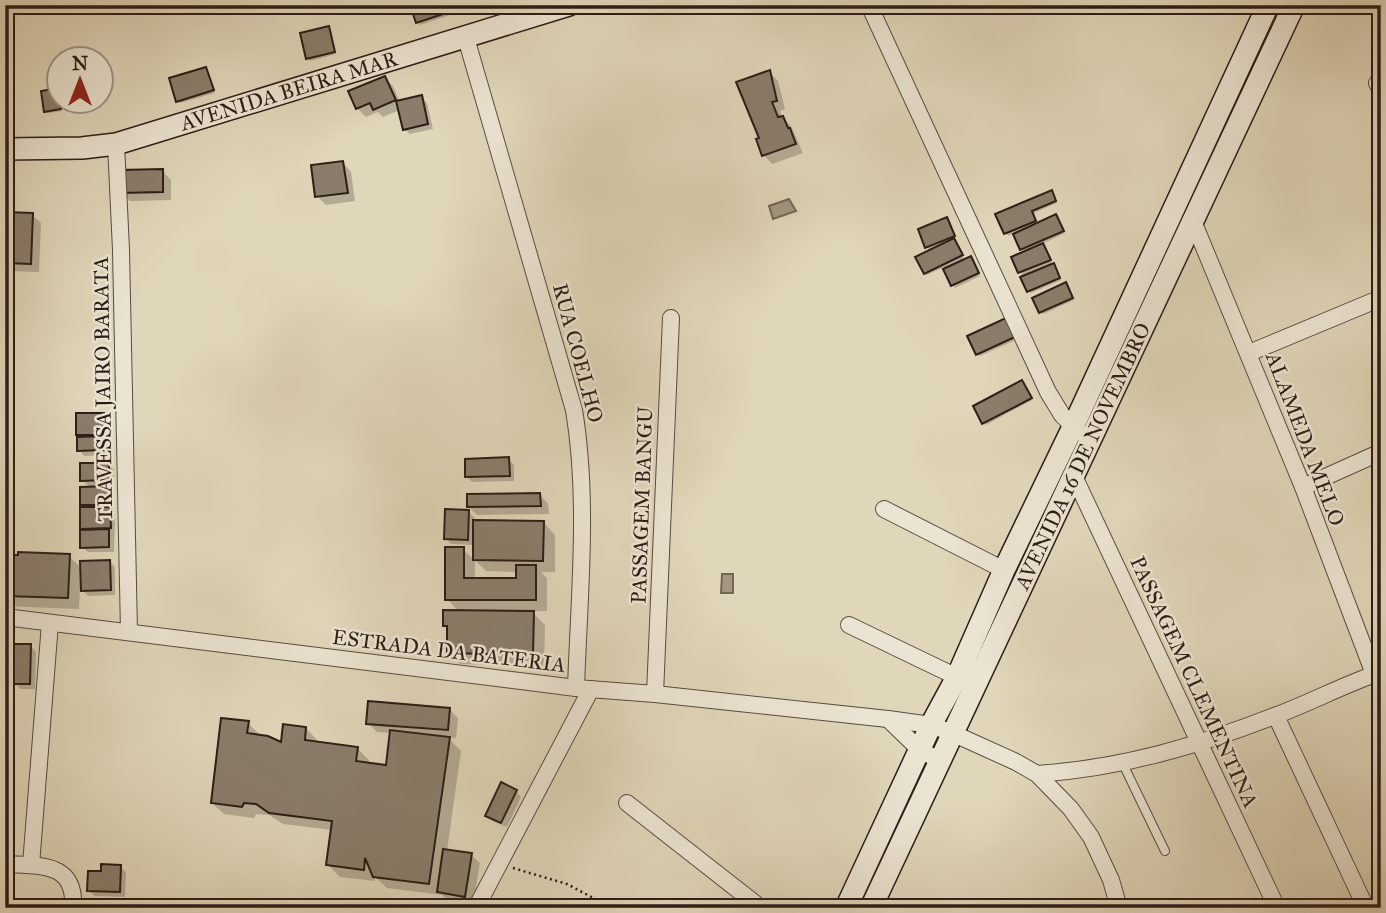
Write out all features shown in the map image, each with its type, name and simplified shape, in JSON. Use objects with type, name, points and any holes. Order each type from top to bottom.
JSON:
[{"type":"main road","name":"AVENIDA BEIRA MAR","points":[[5,149],[82,148],[116,144],[569,5]]},
{"type":"main road","name":"AVENIDA 16 DE NOVEMBRO","points":[[871,908],[1073,474],[1081,434],[1268,5]]},
{"type":"main road","name":"AVENIDA 16 DE NOVEMBRO","points":[[846,908],[931,725],[957,677],[1004,570],[1081,434],[1193,220],[1294,5]]},
{"type":"street","points":[[869,5],[1048,392],[1062,415],[1081,434]]},
{"type":"street","name":"RUA COELHO","points":[[466,38],[574,410],[580,445],[582,485],[584,689]]},
{"type":"street","name":"TRAVESSA JAIRO BARATA","points":[[116,144],[121,250],[129,632]]},
{"type":"street","name":"ALAMEDA MELO","points":[[1193,220],[1377,673]]},
{"type":"street","points":[[1249,353],[1381,298]]},
{"type":"street","name":"PASSAGEM BANGU","points":[[655,694],[671,318]]},
{"type":"street","points":[[1303,487],[1381,452]]},
{"type":"street","name":"PASSAGEM CLEMENTINA","points":[[1073,474],[1277,908]]},
{"type":"street","points":[[884,509],[1004,570]]},
{"type":"street","name":"ESTRADA DA BATERIA","points":[[5,617],[584,689],[655,694],[931,725],[1038,774]]},
{"type":"street","points":[[31,865],[50,623]]},
{"type":"street","points":[[849,625],[957,677]]},
{"type":"street","points":[[1038,774],[1123,764],[1201,743],[1276,716],[1377,673]]},
{"type":"street","points":[[476,908],[584,689]]},
{"type":"street","points":[[1276,716],[1366,908]]},
{"type":"street","points":[[888,719],[920,750],[939,760]]},
{"type":"street","points":[[1038,774],[1071,809],[1091,838],[1111,880],[1119,908]]},
{"type":"street","points":[[627,803],[761,908]]},
{"type":"street","points":[[5,864],[31,865],[60,871],[72,883],[73,908]]},
{"type":"lane","points":[[1123,764],[1165,850]]},
{"type":"path","points":[[500,864],[567,884],[612,908]]},
{"type":"shaded area","points":[[789,199],[796,211],[773,219],[769,206]]},
{"type":"shaded area","points":[[722,574],[733,574],[733,593],[721,593]]},
{"type":"building","points":[[410,5],[450,5],[452,11],[416,23]]},
{"type":"building","points":[[329,26],[335,52],[306,59],[300,33]]},
{"type":"building","points":[[206,67],[214,90],[176,102],[169,78]]},
{"type":"building","points":[[770,70],[777,101],[772,102],[778,117],[783,116],[790,128],[796,144],[762,156],[756,139],[759,138],[736,82]]},
{"type":"building","points":[[385,76],[396,100],[373,110],[370,103],[356,109],[348,91]]},
{"type":"building","points":[[46,90],[46,112],[44,112],[41,91]]},
{"type":"building","points":[[422,95],[428,124],[403,130],[396,101]]},
{"type":"building","points":[[343,161],[348,193],[315,197],[311,165]]},
{"type":"building","points":[[163,169],[163,192],[120,193],[119,170]]},
{"type":"building","points":[[1052,190],[1056,201],[1032,211],[1036,221],[1004,234],[995,214]]},
{"type":"building","points":[[5,212],[33,213],[31,264],[5,263]]},
{"type":"building","points":[[1056,214],[1064,231],[1020,250],[1013,234]]},
{"type":"building","points":[[947,217],[955,236],[925,248],[918,229]]},
{"type":"building","points":[[954,238],[963,255],[924,274],[915,257]]},
{"type":"building","points":[[1043,243],[1051,260],[1018,273],[1011,257]]},
{"type":"building","points":[[971,256],[979,273],[951,286],[943,269]]},
{"type":"building","points":[[1054,263],[1060,278],[1027,292],[1020,277]]},
{"type":"building","points":[[1066,282],[1073,298],[1039,313],[1032,298]]},
{"type":"building","points":[[1008,317],[1017,336],[976,355],[967,336]]},
{"type":"building","points":[[1022,380],[1032,398],[982,424],[973,406]]},
{"type":"building","points":[[76,413],[104,413],[104,435],[76,435]]},
{"type":"building","points":[[104,436],[105,450],[77,451],[77,437]]},
{"type":"building","points":[[509,457],[510,476],[465,477],[465,459]]},
{"type":"building","points":[[80,463],[109,463],[109,480],[80,481]]},
{"type":"building","points":[[109,486],[110,505],[80,505],[80,487]]},
{"type":"building","points":[[540,493],[541,506],[467,507],[467,494]]},
{"type":"building","points":[[80,507],[110,507],[111,528],[80,529]]},
{"type":"building","points":[[445,509],[469,510],[468,540],[444,539]]},
{"type":"building","points":[[473,520],[544,521],[543,561],[473,560]]},
{"type":"building","points":[[109,529],[109,547],[80,548],[80,530]]},
{"type":"building","points":[[445,547],[464,547],[464,578],[516,578],[516,565],[536,565],[536,600],[445,600]]},
{"type":"building","points":[[18,552],[70,554],[68,598],[5,596],[5,555],[18,555]]},
{"type":"building","points":[[110,560],[111,590],[81,591],[80,561]]},
{"type":"building","points":[[443,610],[534,611],[533,655],[447,653],[447,626],[443,626]]},
{"type":"building","points":[[14,644],[31,644],[30,684],[13,684]]},
{"type":"building","points":[[368,701],[450,708],[448,730],[366,724]]},
{"type":"building","points":[[221,718],[249,721],[247,733],[268,736],[281,742],[283,724],[306,727],[305,740],[358,747],[356,761],[386,765],[390,730],[450,737],[429,884],[373,877],[365,858],[364,870],[326,865],[332,821],[269,813],[256,804],[244,803],[242,807],[211,803]]},
{"type":"building","points":[[501,782],[517,790],[501,823],[485,816]]},
{"type":"building","points":[[443,849],[472,853],[465,897],[437,892]]},
{"type":"building","points":[[101,864],[121,865],[120,892],[87,891],[88,871],[101,871]]}]
